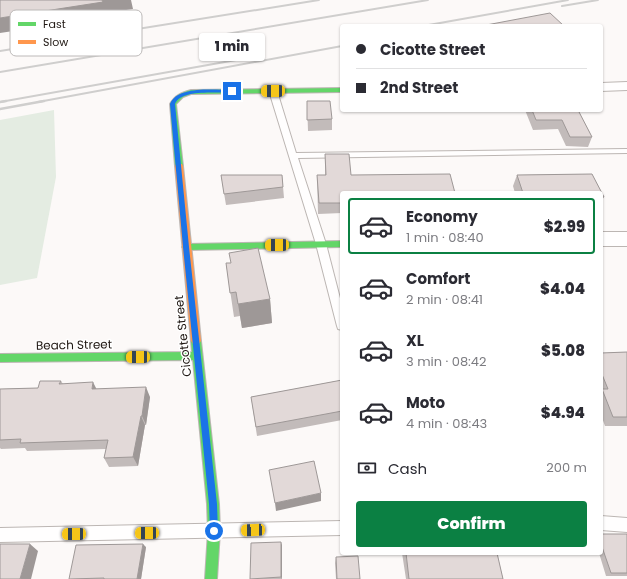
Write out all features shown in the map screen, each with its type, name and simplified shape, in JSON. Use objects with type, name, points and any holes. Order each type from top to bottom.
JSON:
[{"type":"street","points":[[603,87],[627,86]]},
{"type":"street","points":[[273,91],[340,90]]},
{"type":"street","name":"Cicotte Street","points":[[211,579],[214,531],[213,504],[186,247],[173,104],[174,100],[181,95],[191,92],[273,91]]},
{"type":"street","points":[[603,239],[627,239]]},
{"type":"street","points":[[186,247],[340,244]]},
{"type":"street","name":"Beach Street","points":[[0,358],[197,356]]},
{"type":"lane","points":[[273,91],[321,244],[340,318]]},
{"type":"lane","points":[[293,156],[627,151]]},
{"type":"lane","points":[[603,523],[627,525]]},
{"type":"lane","points":[[0,535],[340,528]]},
{"type":"shaded area","points":[[54,110],[56,177],[37,278],[0,285],[0,120]]},
{"type":"building","points":[[0,0],[102,0],[103,2],[52,10],[10,10],[10,16],[0,18]]},
{"type":"building","points":[[550,13],[562,24],[492,24]]},
{"type":"building","points":[[307,101],[330,101],[332,119],[307,120]]},
{"type":"building","points":[[533,112],[579,112],[592,137],[570,137],[562,120],[536,120]]},
{"type":"building","points":[[325,154],[349,154],[351,175],[450,174],[454,191],[340,191],[340,203],[319,203],[317,175],[326,175]]},
{"type":"building","points":[[592,174],[601,191],[522,191],[517,175]]},
{"type":"building","points":[[221,175],[282,175],[283,187],[224,194]]},
{"type":"building","points":[[258,248],[270,299],[238,304],[236,292],[230,293],[226,263],[231,263],[229,253]]},
{"type":"building","points":[[627,352],[627,417],[613,417],[603,392],[603,389],[608,389],[603,377],[603,353]]},
{"type":"building","points":[[340,380],[340,411],[256,427],[251,397]]},
{"type":"building","points":[[40,381],[61,381],[59,384],[93,382],[92,389],[146,387],[142,416],[133,457],[104,458],[108,440],[20,443],[21,439],[0,440],[0,389],[38,388]]},
{"type":"building","points":[[314,461],[321,493],[275,503],[269,470]]},
{"type":"building","points":[[603,534],[627,534],[627,573],[611,573],[603,550]]},
{"type":"building","points":[[281,542],[281,577],[250,579],[251,543]]},
{"type":"building","points":[[0,544],[30,544],[20,579],[0,579]]},
{"type":"building","points":[[143,544],[137,579],[69,579],[76,545]]},
{"type":"building","points":[[406,555],[497,555],[503,579],[409,579]]},
{"type":"building","points":[[358,556],[360,579],[337,579],[336,557]]},
{"type":"railway","points":[[142,28],[319,0]]},
{"type":"railway","points":[[142,48],[428,0]]},
{"type":"railway","points":[[434,24],[568,0]]},
{"type":"railway","points":[[562,6],[598,0]]},
{"type":"railway","points":[[38,102],[340,46]]},
{"type":"railway","points":[[0,51],[10,49]]},
{"type":"railway","points":[[0,72],[95,56]]},
{"type":"railway","points":[[6,101],[0,102],[236,60]]},
{"type":"railway","points":[[0,109],[44,101]]},
{"type":"traffic: fast","points":[[179,166],[173,104],[178,97],[191,92],[340,90]]},
{"type":"traffic: fast","points":[[186,247],[340,244]]},
{"type":"traffic: fast","points":[[196,341],[213,504],[214,531],[211,579]]},
{"type":"traffic: fast","points":[[0,358],[197,356]]},
{"type":"traffic: slow","points":[[179,166],[196,341]]},
{"type":"route","points":[[214,531],[213,504],[186,247],[173,104],[174,100],[181,95],[191,92],[232,91]]}]
